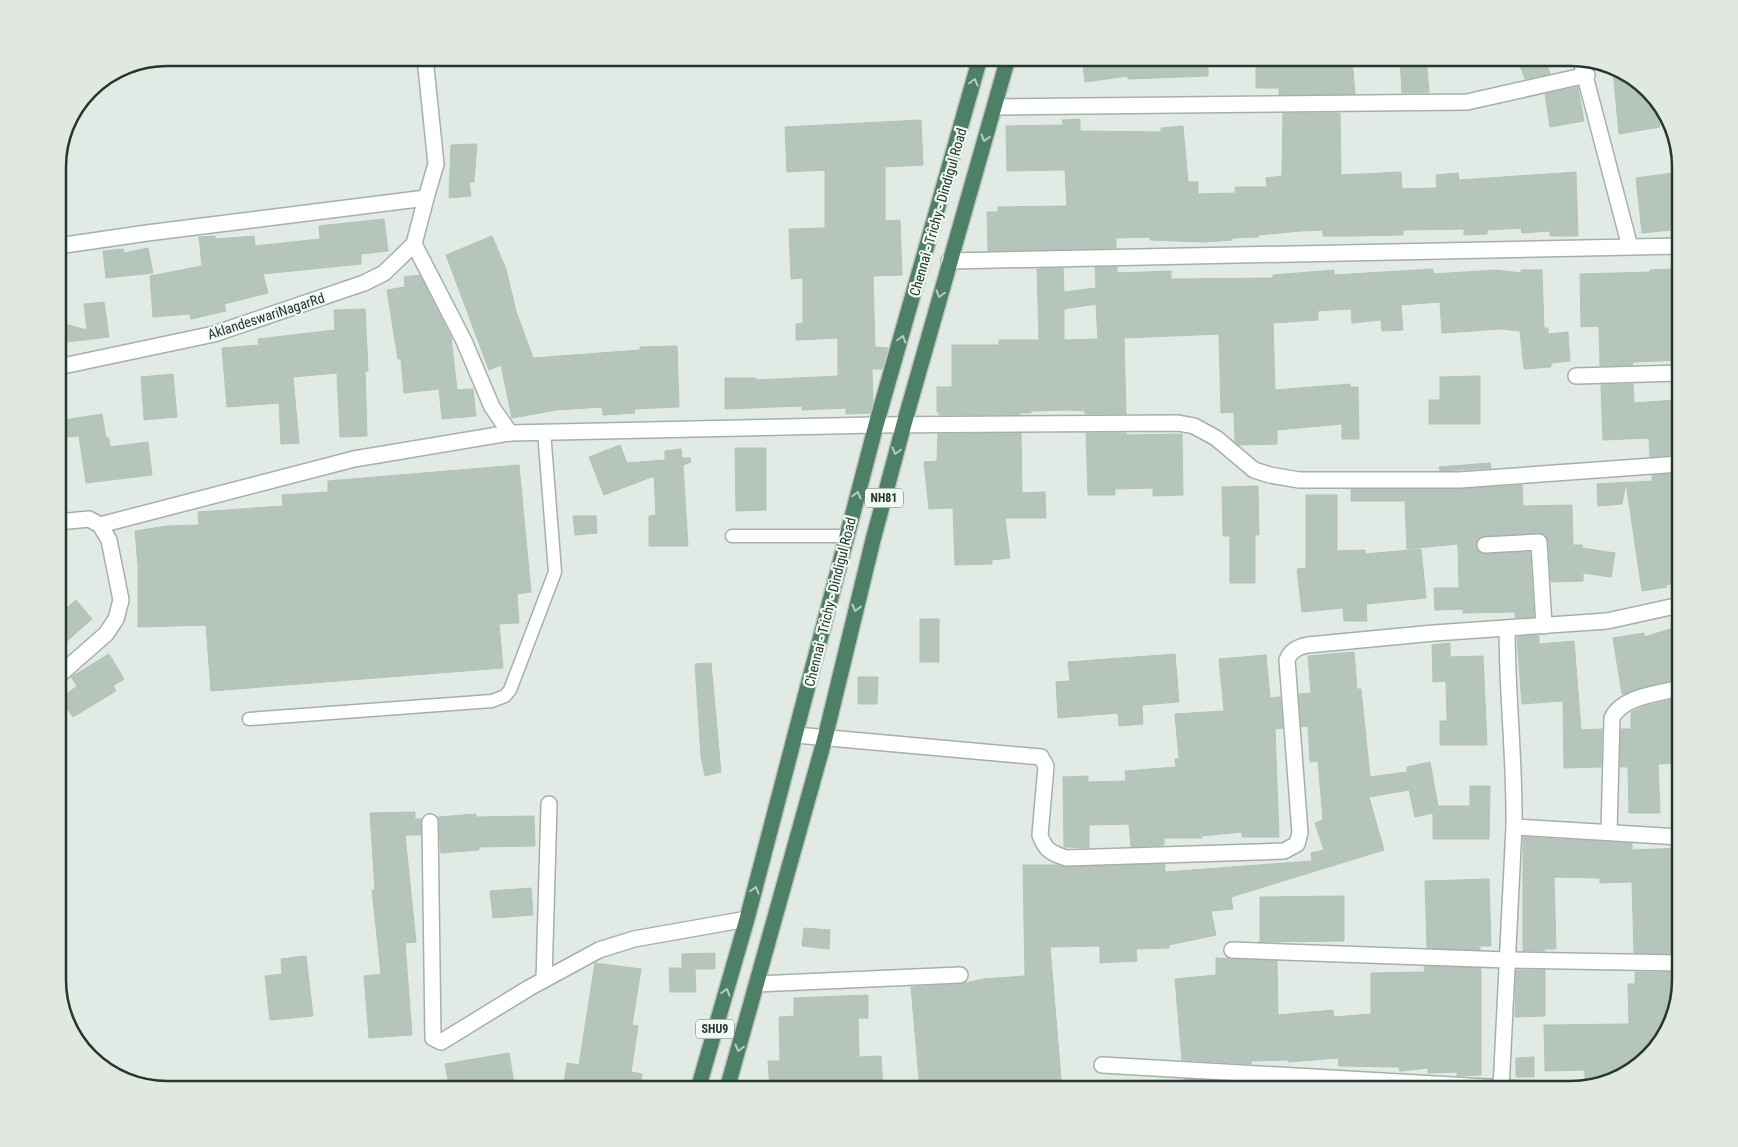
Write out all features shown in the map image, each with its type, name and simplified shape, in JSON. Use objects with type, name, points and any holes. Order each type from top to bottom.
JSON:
[{"type":"highway","name":"Chennai - Trichy - Dindigul Road","points":[[701,1081],[747,919],[876,424],[978,66]]},
{"type":"highway","name":"Chennai - Trichy - Dindigul Road","points":[[729,1081],[825,738],[872,540],[1006,66]]},
{"type":"street","points":[[426,66],[436,164],[414,244],[464,341],[492,406],[510,433]]},
{"type":"street","points":[[994,107],[1467,102],[1584,68],[1630,247]]},
{"type":"street","points":[[66,245],[426,198]]},
{"type":"street","points":[[406,202],[418,228]]},
{"type":"street","name":"AklandeswariNagarRd","points":[[66,365],[214,334],[364,283],[384,273],[414,244]]},
{"type":"street","points":[[950,261],[1672,246]]},
{"type":"street","points":[[1576,376],[1672,373]]},
{"type":"street","points":[[100,525],[354,459],[510,433],[544,431],[876,424],[1178,423],[1194,426],[1216,438],[1254,470],[1299,480],[1460,480],[1672,465]]},
{"type":"street","points":[[66,521],[89,519],[100,525],[109,540],[120,600],[119,610],[106,634],[66,669]]},
{"type":"street","points":[[1485,545],[1539,542],[1544,626]]},
{"type":"street","points":[[796,735],[1041,757],[1046,766],[1040,835],[1043,845],[1050,853],[1066,858],[1284,850],[1298,844],[1300,833],[1287,660],[1290,653],[1308,645],[1607,621],[1672,607]]},
{"type":"street","points":[[1501,1081],[1514,827],[1514,795],[1507,689],[1507,628]]},
{"type":"street","points":[[1609,832],[1612,718],[1614,714],[1629,702],[1672,690]]},
{"type":"street","points":[[544,980],[549,804]]},
{"type":"street","points":[[430,822],[434,1040],[444,1042],[544,980],[599,950],[616,944],[747,919]]},
{"type":"street","points":[[1514,827],[1672,836]]},
{"type":"street","points":[[1232,950],[1507,960],[1672,962]]},
{"type":"street","points":[[756,984],[960,975]]},
{"type":"street","points":[[1102,1065],[1368,1081]]},
{"type":"lane","points":[[249,718],[492,701],[505,696],[510,690],[556,572],[544,431]]},
{"type":"lane","points":[[732,536],[846,536]]},
{"type":"building","points":[[1083,66],[1208,66],[1208,76],[1128,79],[1128,76],[1085,82]]},
{"type":"building","points":[[1256,66],[1353,66],[1355,94],[1279,95],[1279,88],[1256,88]]},
{"type":"building","points":[[1400,66],[1427,66],[1429,92],[1402,93]]},
{"type":"building","points":[[1520,66],[1548,66],[1550,74],[1525,79]]},
{"type":"building","points":[[1614,76],[1627,83],[1642,96],[1658,117],[1660,127],[1619,134]]},
{"type":"building","points":[[1578,87],[1584,121],[1550,127],[1545,94]]},
{"type":"building","points":[[1283,113],[1340,113],[1341,175],[1401,172],[1402,189],[1437,188],[1436,175],[1458,173],[1459,180],[1576,172],[1578,236],[1550,236],[1550,231],[1522,233],[1521,228],[1487,230],[1487,234],[1464,235],[1464,229],[1403,230],[1403,235],[1323,236],[1323,230],[1258,235],[1258,237],[1204,242],[1150,240],[1150,237],[1116,238],[1116,248],[988,251],[987,212],[998,212],[998,207],[1067,206],[1065,170],[1007,171],[1006,126],[1063,125],[1062,120],[1080,119],[1080,131],[1161,132],[1161,128],[1183,126],[1188,182],[1198,182],[1198,194],[1235,193],[1235,187],[1267,187],[1266,178],[1282,176]]},
{"type":"building","points":[[921,120],[923,165],[885,167],[885,221],[900,220],[902,275],[873,276],[875,347],[888,348],[882,369],[872,369],[873,402],[870,413],[846,414],[846,408],[802,410],[802,406],[725,409],[725,378],[756,378],[756,380],[838,376],[838,338],[796,340],[796,324],[803,323],[803,278],[791,279],[789,229],[825,228],[825,170],[787,172],[785,127]]},
{"type":"building","points":[[477,144],[474,182],[469,182],[471,196],[449,198],[451,145]]},
{"type":"building","points":[[1672,173],[1672,230],[1642,233],[1636,178]]},
{"type":"building","points":[[384,219],[388,251],[361,254],[361,264],[263,274],[268,293],[224,304],[226,311],[191,319],[190,314],[153,317],[150,276],[202,266],[199,237],[215,236],[215,239],[254,236],[255,246],[320,239],[319,226]]},
{"type":"building","points":[[492,236],[506,269],[516,311],[533,358],[640,350],[640,347],[677,346],[679,407],[634,409],[635,413],[603,415],[602,407],[557,410],[512,418],[501,365],[489,370],[446,255]]},
{"type":"building","points":[[148,248],[153,273],[106,278],[103,251],[123,249],[124,253]]},
{"type":"building","points":[[1095,267],[1117,267],[1117,273],[1171,271],[1171,279],[1273,278],[1273,275],[1334,270],[1334,275],[1433,269],[1433,274],[1496,270],[1521,273],[1521,270],[1542,270],[1544,328],[1548,328],[1548,334],[1568,332],[1570,361],[1551,363],[1551,367],[1524,369],[1520,331],[1501,329],[1442,333],[1440,302],[1401,305],[1403,330],[1382,331],[1381,320],[1352,323],[1351,309],[1318,311],[1318,320],[1273,323],[1275,390],[1350,384],[1350,387],[1358,387],[1359,439],[1342,439],[1342,424],[1277,430],[1277,444],[1239,445],[1235,442],[1234,412],[1221,413],[1219,334],[1124,338],[1126,414],[1085,414],[1085,411],[1068,410],[1031,411],[1031,413],[1020,413],[1020,415],[939,415],[939,412],[937,412],[937,387],[952,387],[952,345],[999,345],[999,340],[1039,340],[1037,269],[1063,268],[1064,292],[1096,288]],"holes":[[[1096,304],[1098,339],[1064,340],[1064,309]]]},
{"type":"building","points":[[1672,269],[1672,360],[1634,362],[1632,365],[1600,366],[1599,326],[1581,327],[1580,274],[1650,272],[1650,270]]},
{"type":"building","points":[[420,275],[451,337],[457,390],[473,389],[476,416],[442,419],[439,389],[404,393],[401,359],[398,359],[387,290],[405,287],[404,277]]},
{"type":"building","points":[[104,302],[109,337],[66,342],[66,324],[87,330],[84,304]]},
{"type":"building","points":[[365,309],[368,371],[365,371],[367,436],[340,437],[337,373],[293,377],[299,443],[281,444],[279,403],[227,407],[222,348],[259,345],[258,339],[335,330],[334,310]]},
{"type":"building","points":[[173,374],[177,417],[144,420],[141,377]]},
{"type":"building","points":[[1480,376],[1480,424],[1429,424],[1429,400],[1440,400],[1440,377]]},
{"type":"building","points":[[1633,384],[1634,403],[1672,400],[1672,437],[1670,437],[1672,455],[1650,457],[1649,438],[1603,440],[1601,385]]},
{"type":"building","points":[[102,414],[106,438],[109,438],[110,447],[148,442],[152,475],[86,483],[79,436],[66,437],[66,420]]},
{"type":"building","points":[[1021,433],[1022,493],[1045,492],[1046,518],[1005,518],[1010,558],[992,560],[992,564],[955,565],[953,508],[929,509],[924,462],[937,461],[938,434]]},
{"type":"building","points":[[1086,433],[1126,433],[1126,435],[1182,434],[1183,495],[1153,496],[1153,488],[1115,489],[1115,495],[1088,495]]},
{"type":"building","points":[[620,445],[627,463],[665,460],[665,451],[681,449],[682,458],[690,458],[691,462],[683,465],[688,546],[649,546],[649,516],[656,515],[654,476],[604,495],[589,457]]},
{"type":"building","points":[[735,448],[766,448],[766,510],[736,511]]},
{"type":"building","points":[[1490,463],[1491,468],[1440,471],[1439,467]]},
{"type":"building","points":[[519,465],[531,592],[517,594],[519,623],[499,624],[503,668],[211,691],[206,625],[138,627],[138,566],[135,531],[167,526],[199,525],[198,512],[283,506],[282,495],[328,492],[328,481]]},
{"type":"building","points":[[1672,474],[1672,584],[1666,585],[1667,587],[1642,591],[1626,483],[1622,504],[1598,506],[1597,484],[1652,481],[1652,475]]},
{"type":"building","points":[[1522,485],[1523,506],[1572,505],[1573,545],[1582,545],[1582,548],[1615,553],[1611,577],[1583,573],[1583,581],[1551,582],[1548,541],[1544,534],[1480,537],[1476,546],[1481,554],[1530,552],[1534,617],[1515,618],[1515,612],[1463,613],[1463,609],[1435,610],[1434,588],[1459,588],[1458,544],[1407,549],[1405,501],[1351,501],[1351,489],[1460,489]]},
{"type":"building","points":[[1258,486],[1259,535],[1255,535],[1255,583],[1230,583],[1230,536],[1223,536],[1222,487]]},
{"type":"building","points":[[1306,495],[1337,495],[1337,551],[1365,550],[1365,554],[1421,549],[1426,598],[1366,604],[1367,621],[1344,621],[1343,608],[1302,612],[1297,569],[1306,568]]},
{"type":"building","points":[[573,516],[596,516],[597,533],[575,535]]},
{"type":"building","points":[[76,600],[92,619],[66,642],[66,608]]},
{"type":"building","points":[[920,619],[939,619],[939,662],[920,662]]},
{"type":"building","points":[[1672,628],[1672,681],[1622,694],[1613,638],[1644,633],[1644,637]]},
{"type":"building","points":[[1539,635],[1539,644],[1574,641],[1581,730],[1602,729],[1601,767],[1564,768],[1563,701],[1522,704],[1517,637]]},
{"type":"building","points":[[1450,643],[1450,657],[1483,656],[1487,745],[1440,745],[1440,721],[1447,721],[1446,681],[1433,682],[1432,645]]},
{"type":"building","points":[[1354,652],[1357,689],[1361,689],[1370,777],[1407,772],[1407,767],[1430,762],[1438,806],[1470,806],[1470,786],[1490,786],[1489,839],[1433,839],[1433,813],[1415,817],[1409,790],[1369,797],[1384,850],[1231,897],[1233,909],[1211,911],[1216,935],[1169,945],[1169,948],[1136,949],[1137,961],[1100,963],[1100,946],[1050,947],[1061,1081],[919,1081],[911,987],[960,984],[984,979],[1025,976],[1023,865],[1057,865],[1066,867],[1165,864],[1165,872],[1312,861],[1311,853],[1324,850],[1315,823],[1323,820],[1318,761],[1310,762],[1308,726],[1301,727],[1299,694],[1311,693],[1308,656]]},
{"type":"building","points":[[109,654],[124,679],[113,686],[116,691],[73,717],[66,707],[66,694],[77,686],[71,677]]},
{"type":"building","points":[[1175,654],[1179,702],[1142,705],[1143,724],[1119,726],[1118,713],[1058,718],[1056,682],[1070,681],[1068,662]]},
{"type":"building","points":[[1266,655],[1270,698],[1280,697],[1283,728],[1275,729],[1279,837],[1242,837],[1242,832],[1201,836],[1202,838],[1164,838],[1164,845],[1131,847],[1129,824],[1089,825],[1089,848],[1064,847],[1063,777],[1088,776],[1088,782],[1126,781],[1125,771],[1176,767],[1175,759],[1179,759],[1175,714],[1224,711],[1219,659]]},
{"type":"building","points":[[711,663],[721,772],[705,776],[701,757],[695,664]]},
{"type":"building","points":[[858,677],[878,677],[877,704],[858,704]]},
{"type":"building","points":[[1672,700],[1672,763],[1658,764],[1660,813],[1629,813],[1628,767],[1620,767],[1621,729],[1631,729],[1631,712],[1645,706]]},
{"type":"building","points":[[415,812],[415,819],[421,819],[421,835],[405,835],[416,942],[405,943],[412,1035],[369,1038],[364,976],[381,974],[372,890],[375,890],[370,813]]},
{"type":"building","points":[[476,814],[476,817],[534,816],[535,846],[479,847],[479,850],[441,853],[438,817]]},
{"type":"building","points":[[1523,837],[1632,843],[1632,850],[1672,848],[1672,954],[1634,953],[1632,882],[1600,883],[1600,878],[1554,877],[1556,949],[1523,951]]},
{"type":"building","points":[[1489,879],[1491,946],[1480,946],[1480,950],[1427,948],[1425,881]]},
{"type":"building","points":[[531,888],[533,915],[493,918],[490,891]]},
{"type":"building","points":[[1344,896],[1344,941],[1260,942],[1260,897]]},
{"type":"building","points":[[804,928],[830,930],[829,949],[802,946]]},
{"type":"building","points":[[715,953],[715,969],[695,969],[696,992],[670,992],[669,968],[682,968],[682,954]]},
{"type":"building","points":[[306,956],[313,1016],[270,1020],[265,976],[282,974],[281,959]]},
{"type":"building","points":[[1216,958],[1277,961],[1278,1015],[1333,1010],[1334,1017],[1371,1014],[1371,973],[1425,972],[1424,966],[1481,968],[1481,1075],[1457,1076],[1457,1072],[1428,1073],[1428,1068],[1400,1071],[1399,1067],[1339,1066],[1338,1058],[1288,1062],[1288,1060],[1251,1061],[1251,1064],[1182,1060],[1175,979],[1216,975]]},
{"type":"building","points":[[595,963],[641,969],[632,1025],[638,1026],[631,1072],[642,1074],[641,1081],[564,1081],[567,1063],[579,1065]]},
{"type":"building","points":[[1516,970],[1545,970],[1545,1016],[1515,1017]]},
{"type":"building","points":[[1635,972],[1672,972],[1671,993],[1666,1012],[1655,1036],[1642,1051],[1621,1067],[1589,1079],[1585,1079],[1585,1070],[1545,1071],[1544,1025],[1629,1024],[1628,984],[1635,984]]},
{"type":"building","points":[[868,995],[868,1018],[858,1018],[859,1057],[881,1056],[882,1081],[769,1081],[768,1061],[780,1061],[779,1017],[794,1016],[794,998]]},
{"type":"building","points":[[509,1053],[514,1081],[448,1081],[445,1064]]},
{"type":"building","points":[[1534,1057],[1534,1077],[1516,1077],[1516,1058]]},
{"type":"building","points":[[1184,1079],[1218,1081],[1184,1081]]}]
